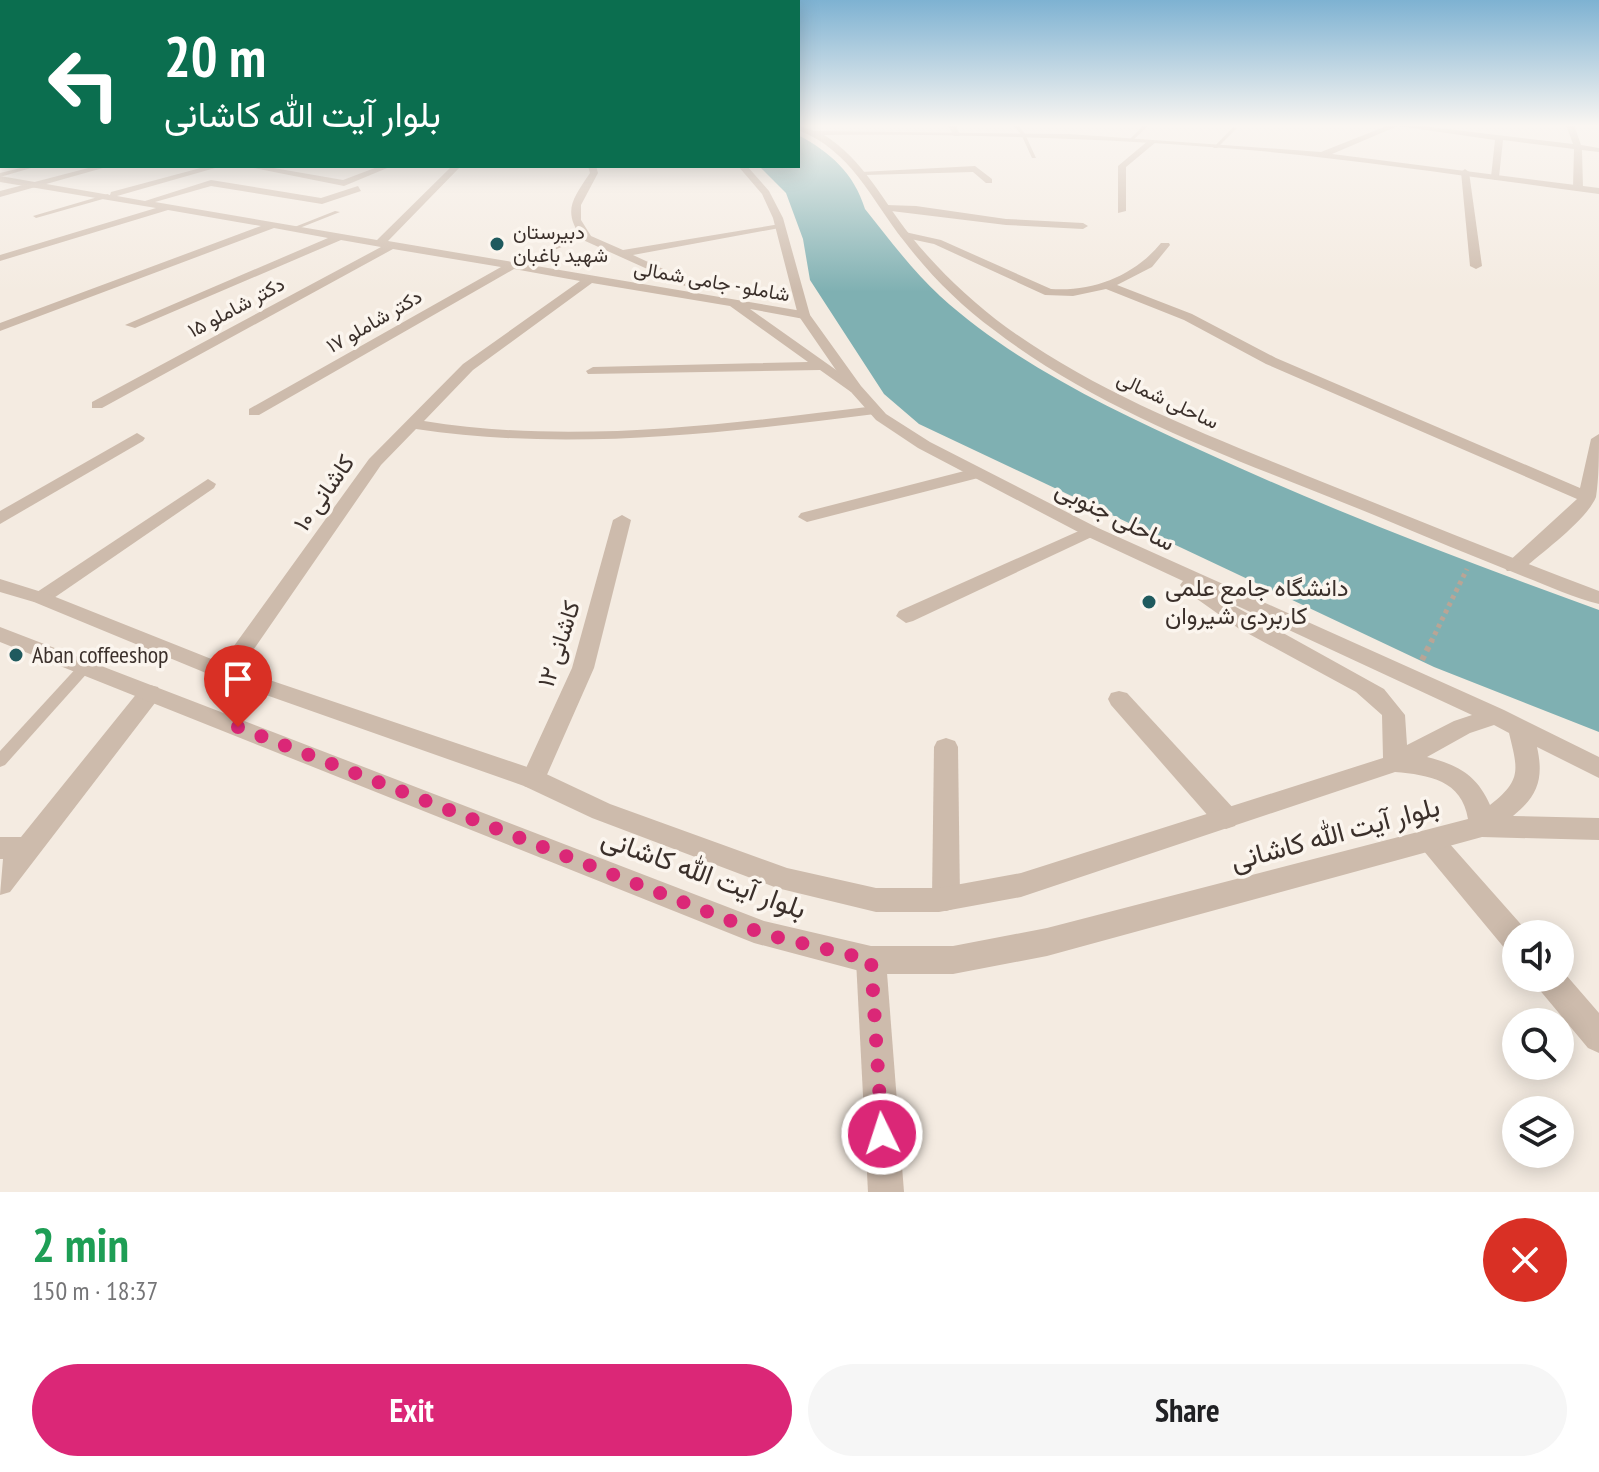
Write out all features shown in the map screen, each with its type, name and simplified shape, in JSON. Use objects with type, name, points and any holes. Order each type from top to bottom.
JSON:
[{"type":"street","name":"شاملو - جامی شمالی","points":[[19,181],[804,315]]},
{"type":"street","points":[[0,194],[49,181]]},
{"type":"street","points":[[108,196],[164,181]]},
{"type":"street","points":[[229,197],[282,181]]},
{"type":"street","points":[[331,181],[350,181]]},
{"type":"street","name":"دکتر شاملو ۱۵","points":[[97,405],[388,243],[444,181]]},
{"type":"street","points":[[590,181],[574,207],[575,224],[586,236],[618,254],[732,303],[856,389]]},
{"type":"street","name":"ساحلی جنوبی","points":[[755,181],[766,193],[780,227],[804,315],[856,389],[875,410],[924,445],[1175,572],[1496,716],[1599,768]]},
{"type":"street","name":"ساحلی شمالی","points":[[870,181],[908,239],[961,298],[1016,340],[1075,377],[1152,418],[1514,567],[1599,598]]},
{"type":"street","points":[[1121,211],[1122,181]]},
{"type":"street","points":[[1466,181],[1476,266]]},
{"type":"street","points":[[1522,181],[1599,191]]},
{"type":"street","points":[[1578,181],[1578,188]]},
{"type":"street","points":[[146,202],[211,183],[322,201],[358,189]]},
{"type":"street","points":[[264,203],[321,185]]},
{"type":"street","points":[[0,258],[172,206]]},
{"type":"street","points":[[240,211],[252,207]]},
{"type":"street","points":[[886,208],[916,209],[1006,222],[1083,226]]},
{"type":"street","points":[[0,327],[276,224]]},
{"type":"street","points":[[618,254],[780,227]]},
{"type":"street","points":[[131,325],[342,236]]},
{"type":"street","points":[[908,239],[968,241]]},
{"type":"street","points":[[937,242],[1049,292],[1064,295],[1107,285],[1147,265],[1165,245]]},
{"type":"street","name":"دکتر شاملو ۱۷","points":[[254,412],[515,264]]},
{"type":"street","name":"کاشانی ۱۰","points":[[226,673],[375,462],[480,359],[591,278]]},
{"type":"street","points":[[1107,285],[1188,317],[1271,361],[1583,503],[1599,514]]},
{"type":"street","points":[[593,371],[822,366]]},
{"type":"street","points":[[412,424],[494,435],[639,435],[712,430],[875,410]]},
{"type":"street","points":[[0,519],[137,438]]},
{"type":"street","points":[[1514,567],[1583,503],[1599,439]]},
{"type":"street","points":[[807,517],[976,473]]},
{"type":"street","points":[[41,598],[208,484]]},
{"type":"street","name":"کاشانی ۱۲","points":[[533,779],[583,668],[622,520]]},
{"type":"street","points":[[906,616],[1090,531]]},
{"type":"street","points":[[1175,572],[1213,606],[1365,687],[1390,708],[1397,726],[1395,763],[1440,770],[1468,785],[1479,801],[1482,826],[1599,829]]},
{"type":"street","name":"بلوار آیت الله کاشانی","points":[[0,585],[41,598],[226,673],[533,779],[601,811],[787,880],[876,900],[946,899],[1021,885],[1395,763],[1462,727],[1496,716]]},
{"type":"street","name":"بلوار آیت الله کاشانی","points":[[0,634],[764,934],[871,960],[953,960],[1047,942],[1432,842],[1482,826],[1525,791],[1531,770],[1520,729]]},
{"type":"street","points":[[0,883],[150,693]]},
{"type":"street","points":[[1119,699],[1226,818]]},
{"type":"street","points":[[946,747],[946,899]]},
{"type":"street","points":[[1432,842],[1502,924]]},
{"type":"street","points":[[0,848],[28,848]]},
{"type":"street","points":[[871,960],[886,1192]]},
{"type":"street","points":[[1561,992],[1599,1037]]},
{"type":"lane","points":[[36,216],[108,196]]},
{"type":"lane","points":[[295,228],[337,212]]},
{"type":"lane","points":[[515,264],[586,236]]},
{"type":"lane","points":[[0,761],[85,667]]},
{"type":"path","points":[[1415,673],[1471,560]]},
{"type":"water","points":[[774,181],[851,181],[865,209],[940,296],[1031,364],[1132,418],[1298,493],[1599,610],[1599,732],[1434,667],[919,424],[884,394],[810,280],[803,239],[786,193]]},
{"type":"place","name":"دبیرستان شهید باغبان","points":[[497,244]]},
{"type":"place","name":"دانشگاه جامع علمی کاربردی شیروان","points":[[1149,602]]},
{"type":"place","name":"Aban coffeeshop","points":[[16,655]]},
{"type":"route","points":[[238,727],[764,934],[871,960],[882,1134]]}]
